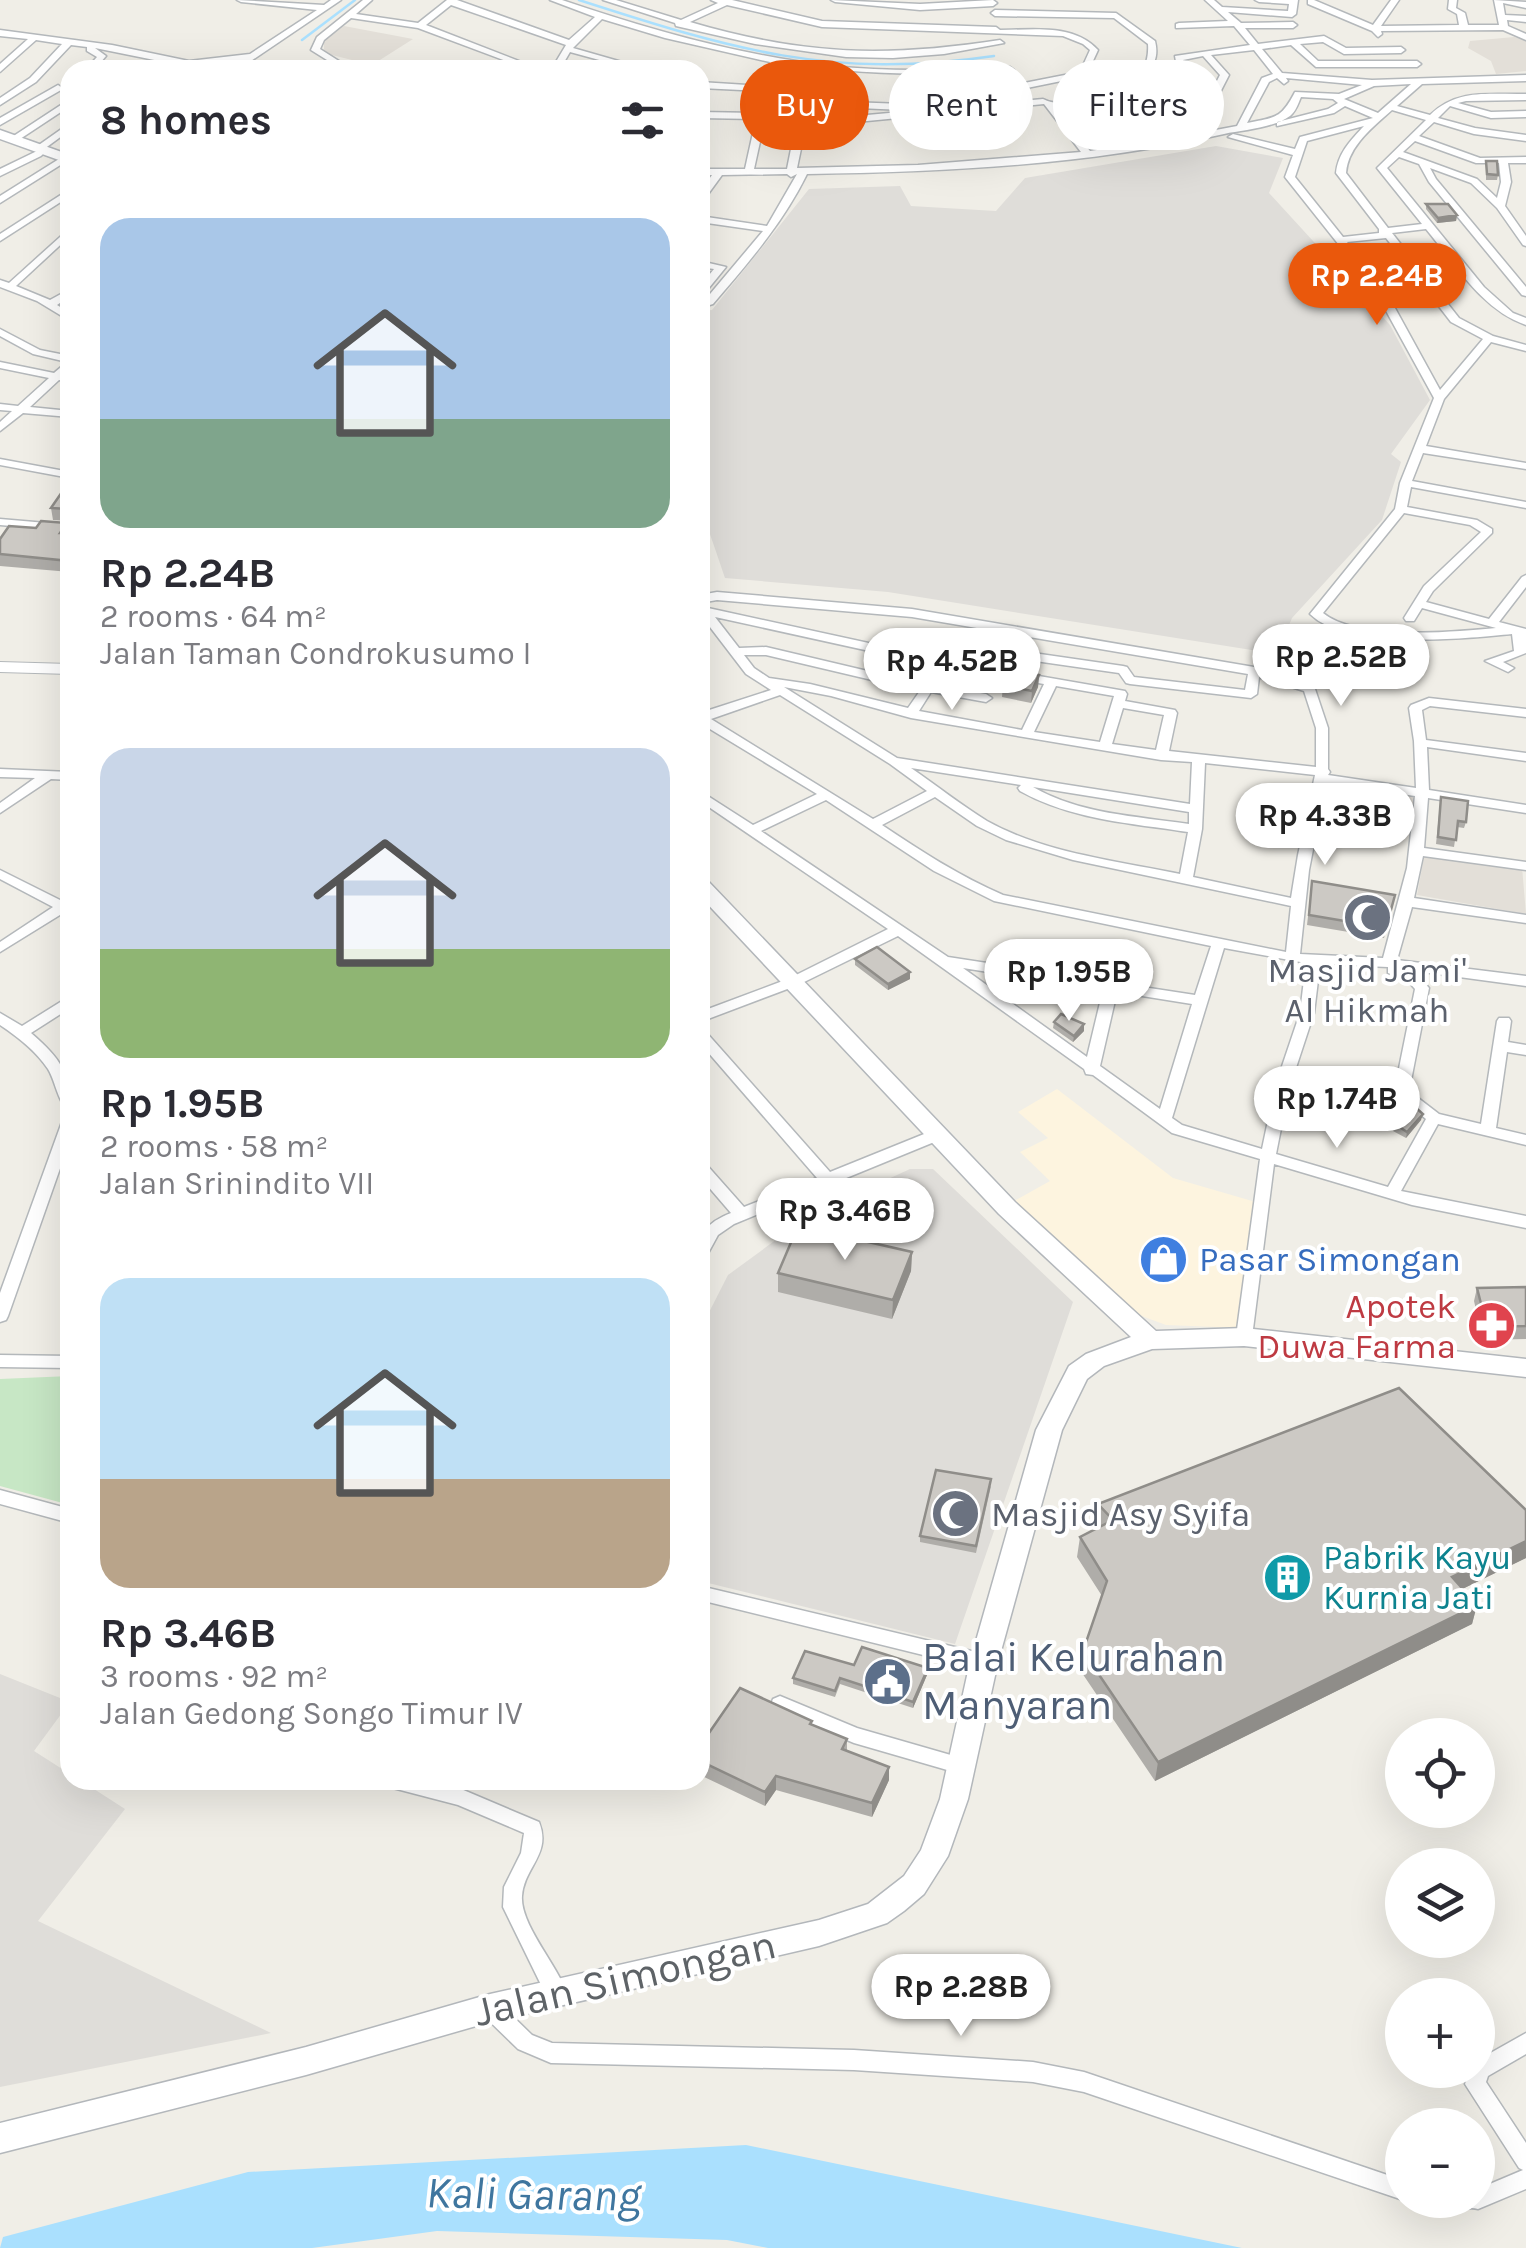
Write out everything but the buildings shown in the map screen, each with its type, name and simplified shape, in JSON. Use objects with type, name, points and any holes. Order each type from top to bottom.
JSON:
[{"type":"main road","points":[[5,138],[60,158]]},
{"type":"main road","points":[[710,895],[1007,1208],[1150,1340]]},
{"type":"main road","name":"Jalan Simongan","points":[[0,2138],[490,2008],[801,1938],[877,1914],[914,1884],[934,1856],[1049,1430],[1078,1373],[1095,1360],[1150,1340],[1244,1337],[1526,1368]]},
{"type":"street","points":[[241,0],[340,9],[420,26],[511,60]]},
{"type":"street","points":[[248,60],[340,9],[368,0]]},
{"type":"street","points":[[554,0],[762,60]]},
{"type":"street","points":[[607,0],[679,24],[771,47],[837,57],[928,56],[998,35]]},
{"type":"street","points":[[835,0],[905,6],[994,5],[1116,16],[1152,44],[1151,60],[1129,92],[1112,99],[930,108],[869,106]]},
{"type":"street","points":[[1209,0],[1237,24],[1278,76],[1298,94],[1338,100],[1376,119]]},
{"type":"street","points":[[1220,10],[1295,13],[1294,1],[1258,0]]},
{"type":"street","points":[[1453,0],[1452,9],[1462,13],[1464,27]]},
{"type":"street","points":[[1526,5],[1498,0],[1503,22],[1526,37]]},
{"type":"street","points":[[420,26],[452,1],[614,60]]},
{"type":"street","points":[[679,24],[723,1],[822,24],[998,35],[1072,35],[1088,41],[1094,50],[1087,70],[1078,77],[1033,85]]},
{"type":"street","points":[[1310,2],[1378,29],[1436,81]]},
{"type":"street","points":[[1378,29],[1398,3]]},
{"type":"street","points":[[994,5],[1007,60]]},
{"type":"street","points":[[332,60],[316,50],[340,9]]},
{"type":"street","points":[[561,60],[601,16]]},
{"type":"street","points":[[1378,29],[1464,27],[1526,20]]},
{"type":"street","points":[[1180,26],[1293,25]]},
{"type":"street","points":[[0,33],[88,45],[157,60]]},
{"type":"street","points":[[0,69],[34,38]]},
{"type":"street","points":[[1179,60],[1254,46],[1324,40],[1344,51],[1401,50]]},
{"type":"street","points":[[0,102],[33,80],[68,43]]},
{"type":"street","points":[[1293,43],[1316,64],[1417,64]]},
{"type":"street","points":[[88,45],[102,56],[98,60]]},
{"type":"street","points":[[1205,53],[1210,60]]},
{"type":"street","points":[[142,60],[145,57]]},
{"type":"street","points":[[236,60],[250,58]]},
{"type":"street","points":[[1240,129],[1265,80],[1278,76],[1372,83],[1526,78]]},
{"type":"street","points":[[1419,82],[1376,119],[1339,165],[1358,201],[1455,320],[1490,338],[1526,348]]},
{"type":"street","points":[[1298,153],[1232,137],[1304,118],[1372,83]]},
{"type":"street","points":[[710,85],[740,87]]},
{"type":"street","points":[[0,122],[58,88]]},
{"type":"street","points":[[1033,92],[1088,154]]},
{"type":"street","points":[[1290,112],[1298,94]]},
{"type":"street","points":[[1526,97],[1466,98],[1448,103],[1382,172],[1480,289],[1510,315],[1526,322]]},
{"type":"street","points":[[869,117],[1045,103]]},
{"type":"street","points":[[1448,103],[1490,115],[1526,116]]},
{"type":"street","points":[[1392,107],[1474,131],[1526,138]]},
{"type":"street","points":[[5,138],[60,108]]},
{"type":"street","points":[[1224,132],[1290,112],[1304,118]]},
{"type":"street","points":[[710,115],[740,115]]},
{"type":"street","points":[[1376,119],[1303,139],[1291,180],[1378,288],[1439,398]]},
{"type":"street","points":[[0,173],[60,134]]},
{"type":"street","points":[[1412,137],[1479,161],[1526,160]]},
{"type":"street","points":[[749,172],[753,150]]},
{"type":"street","points":[[710,301],[769,229],[796,174],[797,150]]},
{"type":"street","points":[[710,172],[796,174],[1115,150]]},
{"type":"street","points":[[1397,153],[1474,181],[1500,206],[1526,243]]},
{"type":"street","points":[[1474,181],[1479,161]]},
{"type":"street","points":[[1500,206],[1506,182],[1504,161]]},
{"type":"street","points":[[0,200],[60,163]]},
{"type":"street","points":[[1423,163],[1432,180],[1526,293]]},
{"type":"street","points":[[710,185],[720,172]]},
{"type":"street","points":[[0,238],[60,199]]},
{"type":"street","points":[[710,220],[769,229]]},
{"type":"street","points":[[1342,240],[1429,226]]},
{"type":"street","points":[[5,285],[60,239]]},
{"type":"street","points":[[710,266],[737,270]]},
{"type":"street","points":[[710,280],[720,267]]},
{"type":"street","points":[[5,285],[60,299]]},
{"type":"street","points":[[0,332],[37,352],[60,359]]},
{"type":"street","points":[[1490,338],[1439,398],[1400,509],[1316,610],[1318,620],[1343,628],[1399,634],[1520,631]]},
{"type":"street","points":[[0,365],[60,376]]},
{"type":"street","points":[[0,428],[60,380]]},
{"type":"street","points":[[0,407],[60,420]]},
{"type":"street","points":[[19,411],[60,413]]},
{"type":"street","points":[[1422,449],[1526,466]]},
{"type":"street","points":[[0,462],[60,473]]},
{"type":"street","points":[[1406,483],[1526,505]]},
{"type":"street","points":[[1400,509],[1473,522],[1488,531],[1418,603],[1410,618]]},
{"type":"street","points":[[0,522],[60,527]]},
{"type":"street","points":[[1493,622],[1526,579]]},
{"type":"street","points":[[710,601],[718,596],[912,613],[1254,671],[1310,689],[1326,730],[1323,775],[1297,902],[1293,958]]},
{"type":"street","points":[[1418,603],[1520,631]]},
{"type":"street","points":[[710,608],[1172,712],[1161,756]]},
{"type":"street","points":[[710,616],[764,682],[892,761],[982,824],[1073,856],[1297,902]]},
{"type":"street","points":[[1508,668],[1491,662],[1520,653],[1520,631]]},
{"type":"street","points":[[889,636],[1122,670],[1130,680],[1251,694],[1254,671]]},
{"type":"street","points":[[736,652],[766,652],[872,676]]},
{"type":"street","points":[[0,656],[60,658]]},
{"type":"street","points":[[0,666],[60,669]]},
{"type":"street","points":[[1105,746],[1130,680]]},
{"type":"street","points":[[764,682],[816,687],[911,714],[1161,756],[1323,775],[1526,809]]},
{"type":"street","points":[[1027,733],[1051,682]]},
{"type":"street","points":[[911,714],[928,688],[986,698]]},
{"type":"street","points":[[710,714],[779,691]]},
{"type":"street","points":[[1389,963],[1408,902],[1424,794],[1422,743],[1415,708],[1419,703],[1526,714]]},
{"type":"street","points":[[710,723],[965,885],[999,898],[1293,958],[1389,963],[1526,980]]},
{"type":"street","points":[[1422,743],[1526,757]]},
{"type":"street","points":[[1186,878],[1197,809],[1198,760]]},
{"type":"street","points":[[892,761],[1197,809]]},
{"type":"street","points":[[0,774],[60,776]]},
{"type":"street","points":[[0,809],[48,775]]},
{"type":"street","points":[[1018,782],[1046,800],[1195,828]]},
{"type":"street","points":[[872,825],[936,791]]},
{"type":"street","points":[[752,830],[826,794]]},
{"type":"street","points":[[710,801],[943,960],[1091,1071],[1176,1128],[1392,1194],[1526,1222]]},
{"type":"street","points":[[1418,851],[1526,866]]},
{"type":"street","points":[[0,874],[60,901]]},
{"type":"street","points":[[1408,902],[1526,920]]},
{"type":"street","points":[[0,948],[60,908]]},
{"type":"street","points":[[710,1013],[793,982],[898,930]]},
{"type":"street","points":[[1164,1121],[1218,944]]},
{"type":"street","points":[[943,960],[1201,1001]]},
{"type":"street","points":[[1244,1337],[1268,1154],[1282,1087],[1307,1013],[1313,960]]},
{"type":"street","points":[[1389,963],[1395,972],[1420,982],[1422,988],[1400,1087],[1406,1098],[1434,1118],[1526,1140]]},
{"type":"street","points":[[1091,1071],[1111,988]]},
{"type":"street","points":[[23,1032],[60,1008]]},
{"type":"street","points":[[0,1018],[23,1032],[50,1058],[60,1082]]},
{"type":"street","points":[[1488,1130],[1504,1021]]},
{"type":"street","points":[[710,1045],[827,1179]]},
{"type":"street","points":[[1500,1046],[1526,1050]]},
{"type":"street","points":[[1282,1087],[1346,1098]]},
{"type":"street","points":[[1392,1194],[1434,1118]]},
{"type":"street","points":[[710,1235],[742,1215],[940,1134]]},
{"type":"street","points":[[0,1316],[60,1147]]},
{"type":"street","points":[[710,1178],[742,1215]]},
{"type":"street","points":[[0,1361],[60,1362]]},
{"type":"street","points":[[0,1497],[60,1513]]},
{"type":"street","points":[[710,1595],[984,1662]]},
{"type":"street","points":[[780,1704],[854,1735],[961,1766]]},
{"type":"street","points":[[433,1790],[461,1797],[532,1828],[534,1843],[512,1898],[518,1917],[550,1970],[555,1992]]},
{"type":"street","points":[[490,2008],[524,2042],[551,2053],[960,2064],[1084,2082],[1385,2184]]},
{"type":"street","points":[[1526,2043],[1480,2070],[1475,2084],[1479,2096],[1526,2162]]},
{"type":"street","points":[[1495,2192],[1526,2179]]},
{"type":"shaded area","points":[[344,26],[413,39],[380,60],[352,60],[324,53],[324,41]]},
{"type":"shaded area","points":[[1514,37],[1526,40],[1526,71],[1496,74],[1491,61],[1468,48],[1470,41]]},
{"type":"shaded area","points":[[1224,147],[1283,158],[1269,193],[1390,325],[1430,400],[1391,454],[1401,462],[1382,520],[1292,618],[1277,654],[888,592],[725,578],[710,534],[710,310],[809,189],[900,186],[911,206],[996,211],[1025,178]]},
{"type":"shaded area","points":[[1328,781],[1420,793],[1418,824],[1321,807]]},
{"type":"shaded area","points":[[1425,852],[1522,867],[1526,914],[1417,895]]},
{"type":"shaded area","name":"Pasar Simongan","points":[[1057,1089],[1173,1178],[1259,1203],[1242,1328],[1166,1325],[1139,1315],[1014,1201],[1050,1181],[1020,1152],[1048,1138],[1018,1112]]},
{"type":"shaded area","points":[[910,1169],[933,1169],[1073,1302],[955,1644],[710,1583],[710,1310],[728,1275],[810,1215]]},
{"type":"shaded area","points":[[0,1674],[60,1698],[60,1716],[34,1751],[60,1768],[60,1790],[96,1790],[125,1809],[38,1921],[271,2033],[0,2087]]},
{"type":"green space","points":[[60,1376],[60,1502],[0,1486],[0,1379]]},
{"type":"water","name":"Kali Garang","points":[[746,2145],[1242,2248],[768,2248],[727,2240],[437,2231],[312,2248],[0,2248],[3,2237],[248,2172]]},
{"type":"waterway","points":[[302,40],[355,0]]},
{"type":"waterway","points":[[579,0],[734,46],[831,62],[882,64],[994,56]]},
{"type":"place","name":"Masjid Jami' Al Hikmah","points":[[1367,918]]},
{"type":"place","name":"Pasar Simongan","points":[[1164,1259]]},
{"type":"place","name":"Apotek Duwa Farma","points":[[1491,1326]]},
{"type":"place","name":"Masjid Asy Syifa","points":[[956,1514]]},
{"type":"place","name":"Pabrik Kayu Kurnia Jati","points":[[1288,1577]]},
{"type":"place","name":"Balai Kelurahan Manyaran","points":[[887,1681]]}]
